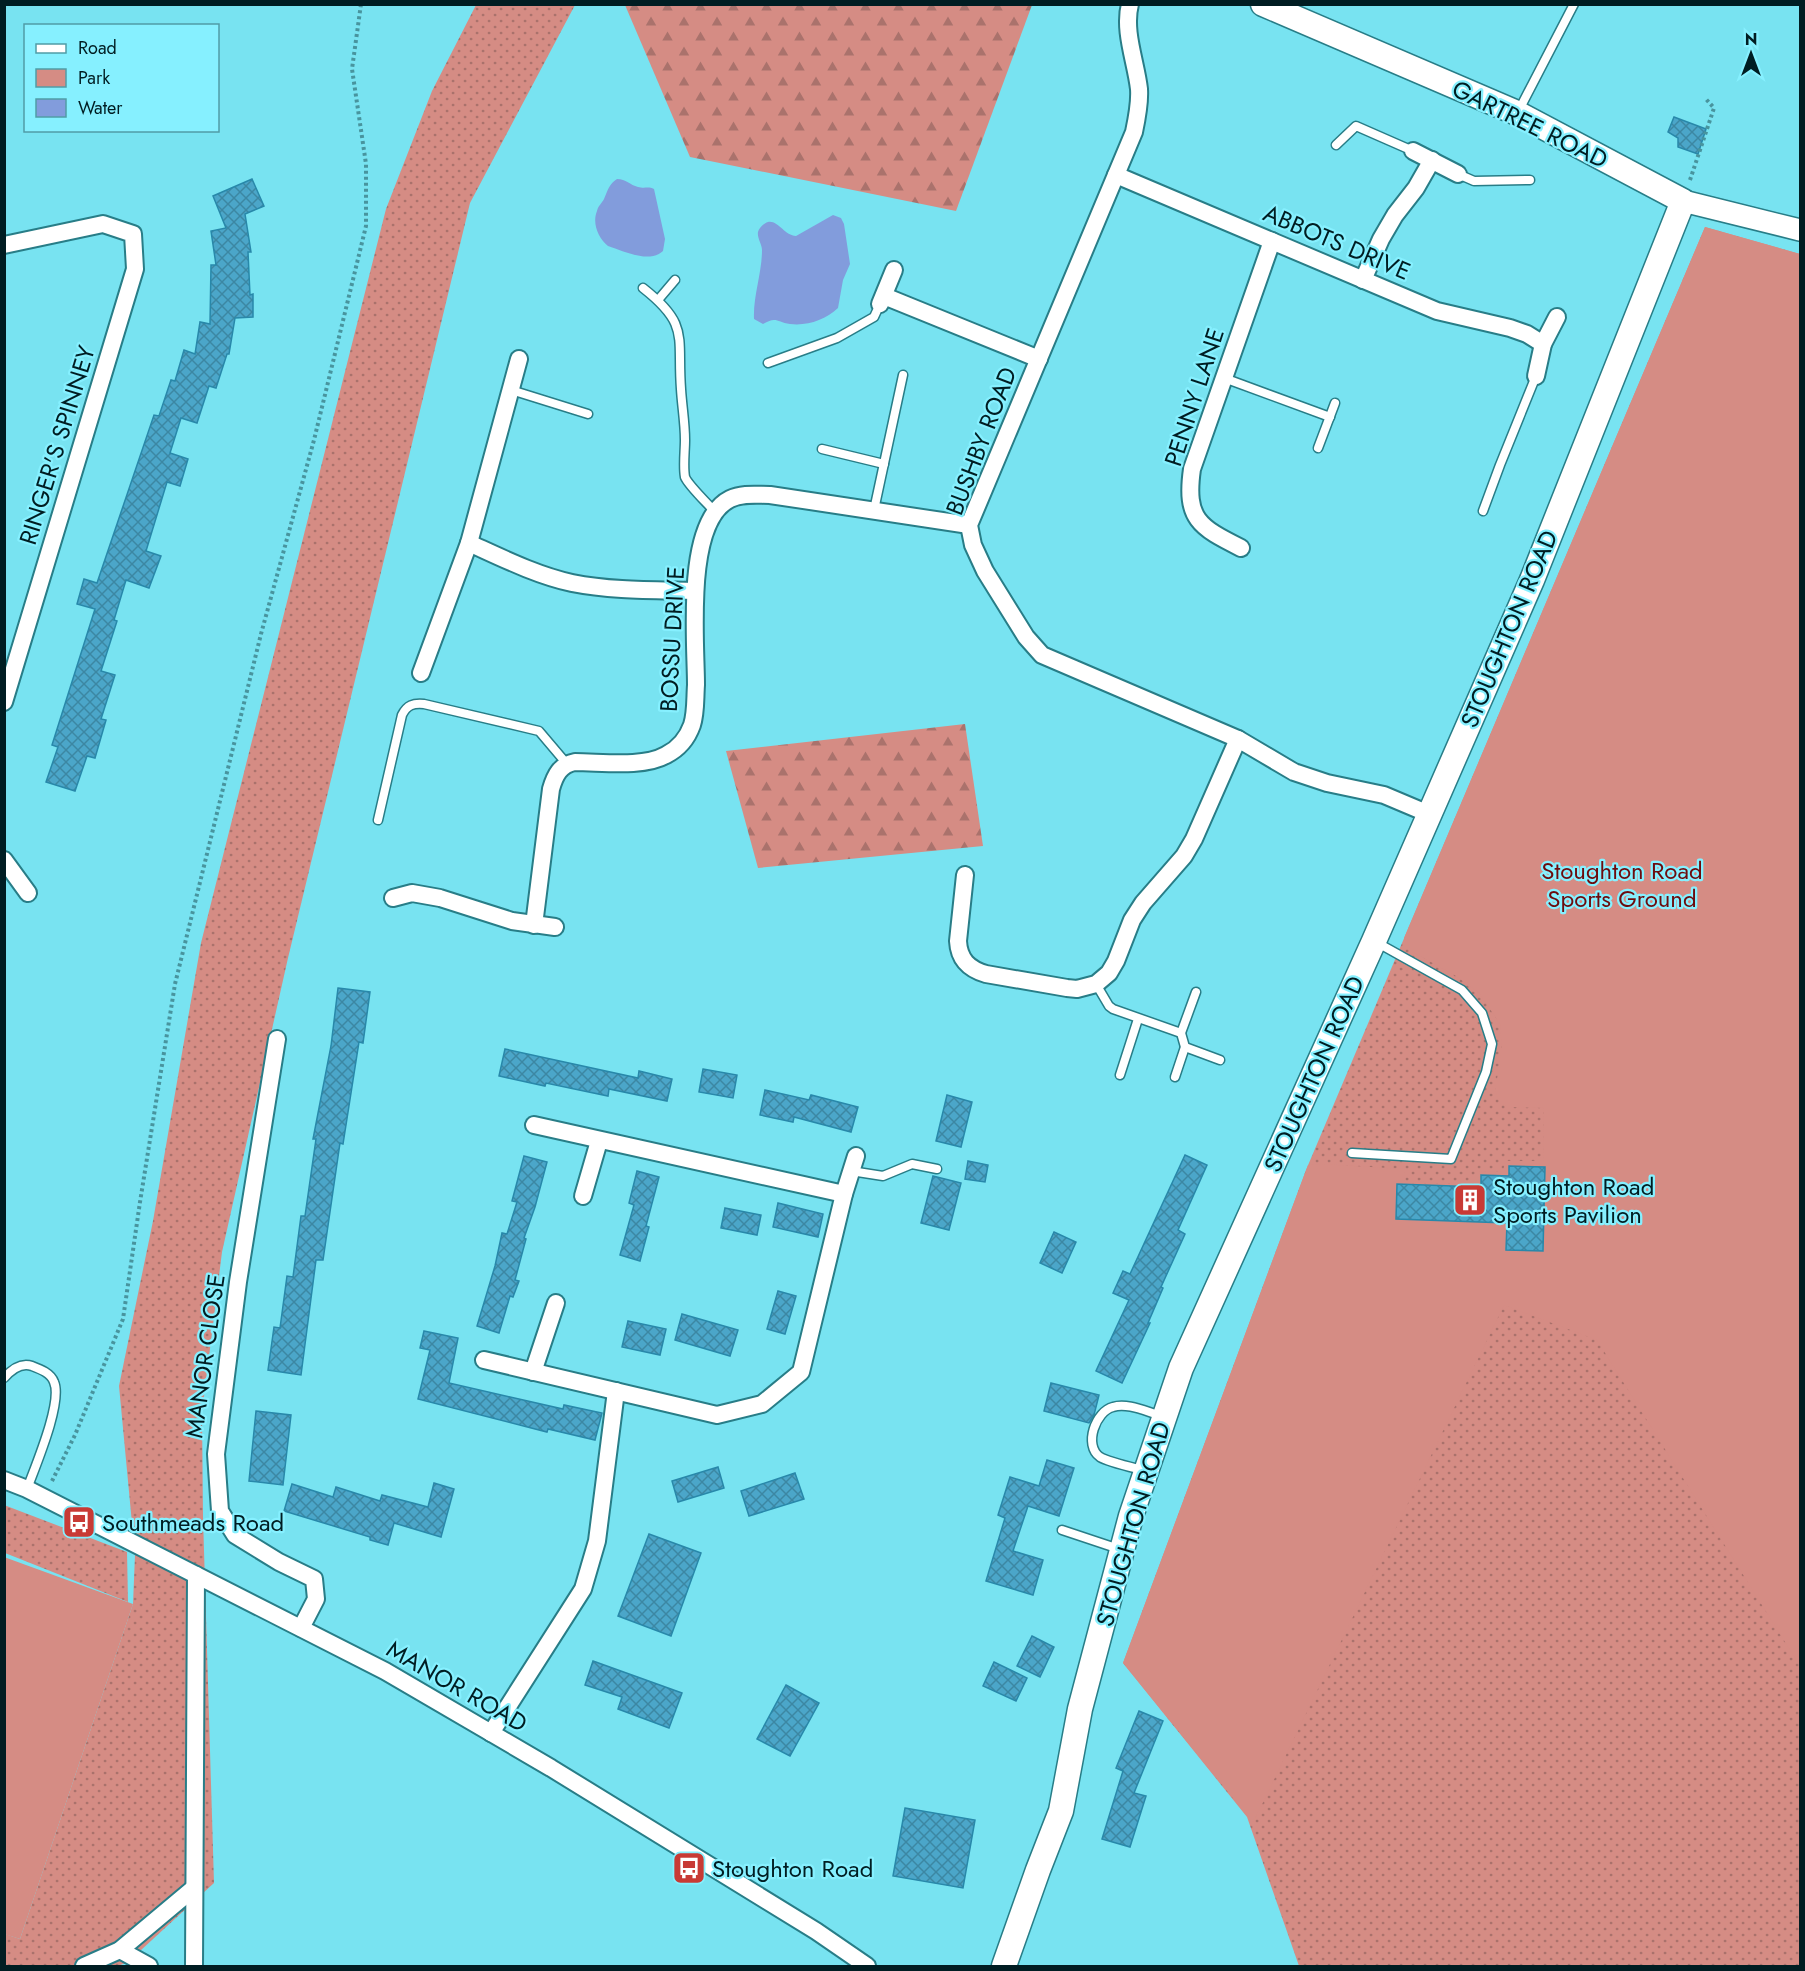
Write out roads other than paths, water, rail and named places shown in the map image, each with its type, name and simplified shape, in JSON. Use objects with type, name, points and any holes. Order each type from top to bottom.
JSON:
[{"type":"main road","name":"GARTREE ROAD","points":[[1263,4],[1517,113],[1683,201]]},
{"type":"main road","name":"STOUGHTON ROAD","points":[[1005,1966],[1061,1810],[1080,1709],[1122,1550],[1181,1368],[1374,941],[1532,580],[1683,201]]},
{"type":"street","name":"BUSHBY ROAD","points":[[1130,4],[1128,23],[1139,91],[1134,132],[969,525],[973,545],[985,570],[1026,637],[1042,655],[1238,740],[1301,775],[1384,795],[1429,814]]},
{"type":"street","points":[[1413,151],[1458,174]]},
{"type":"street","points":[[1363,280],[1390,223],[1416,188],[1432,160]]},
{"type":"street","name":"ABBOTS DRIVE","points":[[1116,175],[1437,311],[1510,328],[1527,334],[1543,344]]},
{"type":"street","name":"GARTREE ROAD","points":[[1683,201],[1800,230]]},
{"type":"street","name":"RINGER'S SPINNEY","points":[[4,245],[103,224],[133,234],[135,269],[4,702]]},
{"type":"street","name":"PENNY LANE","points":[[1240,548],[1210,532],[1197,518],[1191,502],[1190,486],[1192,469],[1272,241]]},
{"type":"street","points":[[894,270],[882,300],[1039,359]]},
{"type":"street","points":[[1536,376],[1543,344],[1557,317]]},
{"type":"street","points":[[421,673],[469,543],[519,359]]},
{"type":"street","points":[[715,512],[731,498],[770,495],[969,525]]},
{"type":"street","name":"BOSSU DRIVE","points":[[567,764],[655,760],[678,747],[688,735],[693,723],[695,704],[695,591],[702,537],[715,512]]},
{"type":"street","points":[[469,543],[518,565],[570,583],[614,590],[695,591]]},
{"type":"street","points":[[965,875],[958,951],[968,965],[986,974],[1067,988],[1077,989],[1096,984],[1109,973],[1116,961],[1132,920],[1143,903],[1184,856],[1194,839],[1238,740]]},
{"type":"street","points":[[534,925],[551,789],[560,770],[567,764]]},
{"type":"street","points":[[4,860],[28,893]]},
{"type":"street","points":[[393,898],[412,892],[440,898],[512,921],[555,927]]},
{"type":"street","name":"MANOR CLOSE","points":[[277,1039],[238,1282],[216,1454],[220,1511],[235,1535],[279,1562],[314,1579],[316,1599],[301,1628]]},
{"type":"street","points":[[534,1125],[844,1194]]},
{"type":"street","points":[[584,1196],[599,1141]]},
{"type":"street","points":[[484,1360],[717,1415],[762,1404],[801,1372],[844,1194],[854,1163]]},
{"type":"street","points":[[533,1372],[556,1303]]},
{"type":"street","points":[[491,1733],[584,1589],[597,1541],[616,1391]]},
{"type":"street","name":"MANOR ROAD","points":[[4,1480],[27,1489],[385,1671],[816,1931],[867,1966]]},
{"type":"street","points":[[194,1966],[196,1575]]},
{"type":"street","points":[[84,1966],[120,1950],[194,1888]]},
{"type":"street","points":[[120,1950],[149,1966]]},
{"type":"lane","points":[[1517,113],[1574,4]]},
{"type":"lane","points":[[1336,145],[1356,126],[1413,151]]},
{"type":"lane","points":[[1458,174],[1474,181],[1530,180]]},
{"type":"lane","points":[[658,300],[675,280]]},
{"type":"lane","points":[[643,288],[670,312],[676,324],[679,336],[686,478],[715,512]]},
{"type":"lane","points":[[768,363],[837,338],[874,317],[882,300]]},
{"type":"lane","points":[[873,510],[903,375]]},
{"type":"lane","points":[[1483,511],[1536,376]]},
{"type":"lane","points":[[1224,378],[1330,417]]},
{"type":"lane","points":[[511,390],[588,414]]},
{"type":"lane","points":[[1318,448],[1335,403]]},
{"type":"lane","points":[[822,448],[884,464]]},
{"type":"lane","points":[[378,820],[402,715],[410,705],[424,704],[539,731],[567,764]]},
{"type":"lane","points":[[1352,1153],[1451,1159],[1486,1072],[1492,1044],[1482,1013],[1462,990],[1374,941]]},
{"type":"lane","points":[[1096,984],[1113,1009],[1181,1033]]},
{"type":"lane","points":[[1175,1077],[1185,1047],[1181,1033],[1196,992]]},
{"type":"lane","points":[[1120,1075],[1138,1019]]},
{"type":"lane","points":[[1185,1047],[1220,1060]]},
{"type":"lane","points":[[854,1163],[883,1176],[912,1164],[937,1169]]},
{"type":"lane","points":[[4,1378],[12,1368],[29,1365],[46,1372],[54,1381],[57,1392],[55,1409],[27,1489]]},
{"type":"lane","points":[[1146,1471],[1100,1457],[1092,1439],[1096,1423],[1103,1411],[1122,1405],[1164,1417]]},
{"type":"lane","points":[[1062,1530],[1122,1550]]},
{"type":"water","points":[[617,179],[638,187],[654,189],[665,239],[663,251],[657,255],[644,256],[621,251],[608,246],[599,235],[595,220],[598,209],[610,185]]},
{"type":"water","points":[[833,215],[841,218],[844,224],[850,264],[843,280],[838,308],[822,319],[803,324],[774,320],[763,324],[754,319],[762,259],[758,234],[761,227],[772,222],[788,234],[796,236]]},
{"type":"place","name":"Stoughton Road Sports Pavilion","points":[[1470,1200]]},
{"type":"place","name":"Southmeads Road","points":[[79,1522]]},
{"type":"place","name":"Stoughton Road","points":[[689,1868]]},
{"type":"park label","name":"Stoughton Road Sports Ground","points":[[1622,884]]}]
